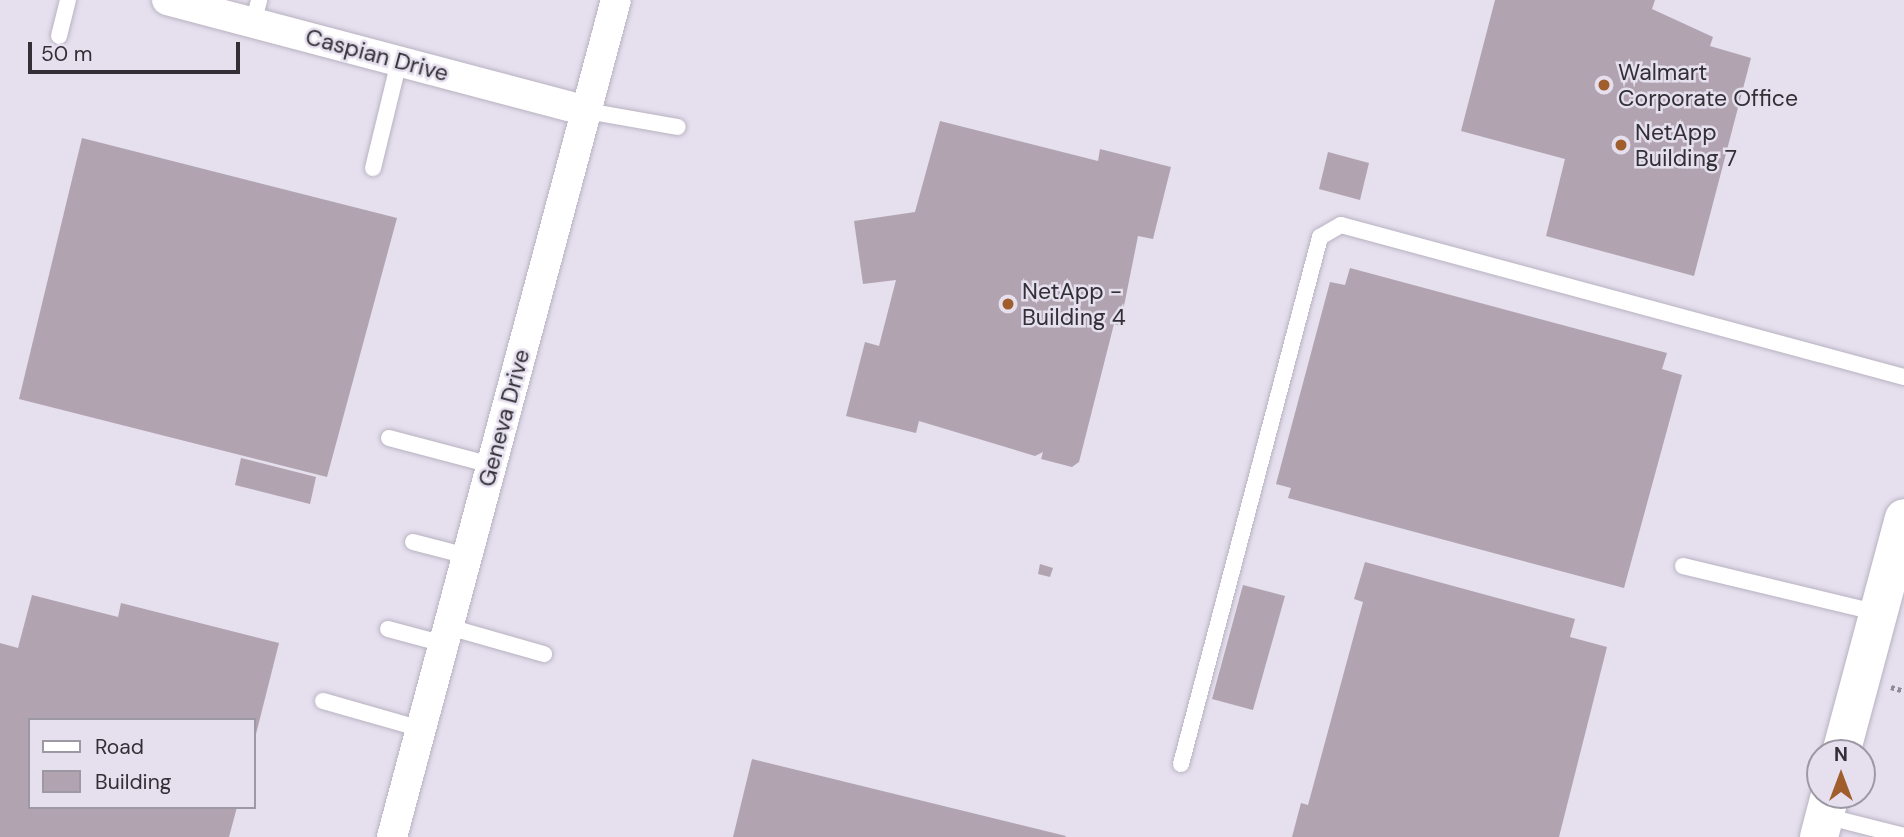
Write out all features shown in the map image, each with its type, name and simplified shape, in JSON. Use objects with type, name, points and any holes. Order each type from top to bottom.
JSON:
[{"type":"street","name":"Geneva Drive","points":[[392,837],[616,0]]},
{"type":"street","name":"Caspian Drive","points":[[181,2],[256,11],[398,61],[587,111]]},
{"type":"street","points":[[1845,739],[1904,518]]},
{"type":"lane","points":[[59,36],[68,0]]},
{"type":"lane","points":[[373,168],[398,61]]},
{"type":"lane","points":[[587,111],[678,127]]},
{"type":"lane","points":[[1181,764],[1320,237],[1340,225],[1904,377]]},
{"type":"lane","points":[[389,438],[491,465]]},
{"type":"lane","points":[[413,542],[467,556]]},
{"type":"lane","points":[[1682,566],[1879,613]]},
{"type":"lane","points":[[388,629],[446,635],[544,654]]},
{"type":"lane","points":[[323,701],[421,729]]},
{"type":"lane","points":[[1824,816],[1904,836]]},
{"type":"building","name":"NetApp Building 7","points":[[1495,0],[1655,0],[1652,9],[1713,37],[1710,46],[1751,58],[1694,276],[1546,236],[1565,159],[1461,131]]},
{"type":"building","name":"NetApp - Building 4","points":[[940,121],[1098,161],[1100,149],[1171,167],[1153,239],[1138,236],[1120,326],[1114,324],[1079,462],[1072,467],[1041,459],[1043,452],[1035,456],[919,421],[916,433],[846,416],[865,342],[879,346],[896,280],[863,284],[854,221],[915,212]]},
{"type":"building","points":[[82,138],[397,218],[327,477],[19,399]]},
{"type":"building","points":[[1328,152],[1369,163],[1360,200],[1319,189]]},
{"type":"building","points":[[1350,268],[1667,353],[1662,369],[1682,375],[1624,588],[1288,498],[1291,488],[1276,484],[1330,282],[1345,285]]},
{"type":"building","points":[[241,458],[316,477],[310,504],[235,485]]},
{"type":"building","points":[[1365,562],[1575,619],[1570,637],[1607,647],[1559,837],[1292,837],[1301,803],[1308,805],[1363,602],[1354,599]]},
{"type":"building","points":[[1040,564],[1053,568],[1050,577],[1038,574]]},
{"type":"building","points":[[1243,585],[1285,596],[1253,710],[1212,699]]},
{"type":"building","points":[[32,595],[118,617],[121,603],[279,643],[256,734],[256,718],[28,718],[28,809],[236,809],[229,837],[0,837],[0,643],[18,648]]},
{"type":"building","points":[[752,759],[1066,836],[733,837]]},
{"type":"place","name":"Walmart Corporate Office","points":[[1604,85]]},
{"type":"place","name":"NetApp Building 7","points":[[1621,145]]},
{"type":"place","name":"NetApp - Building 4","points":[[1008,304]]}]
